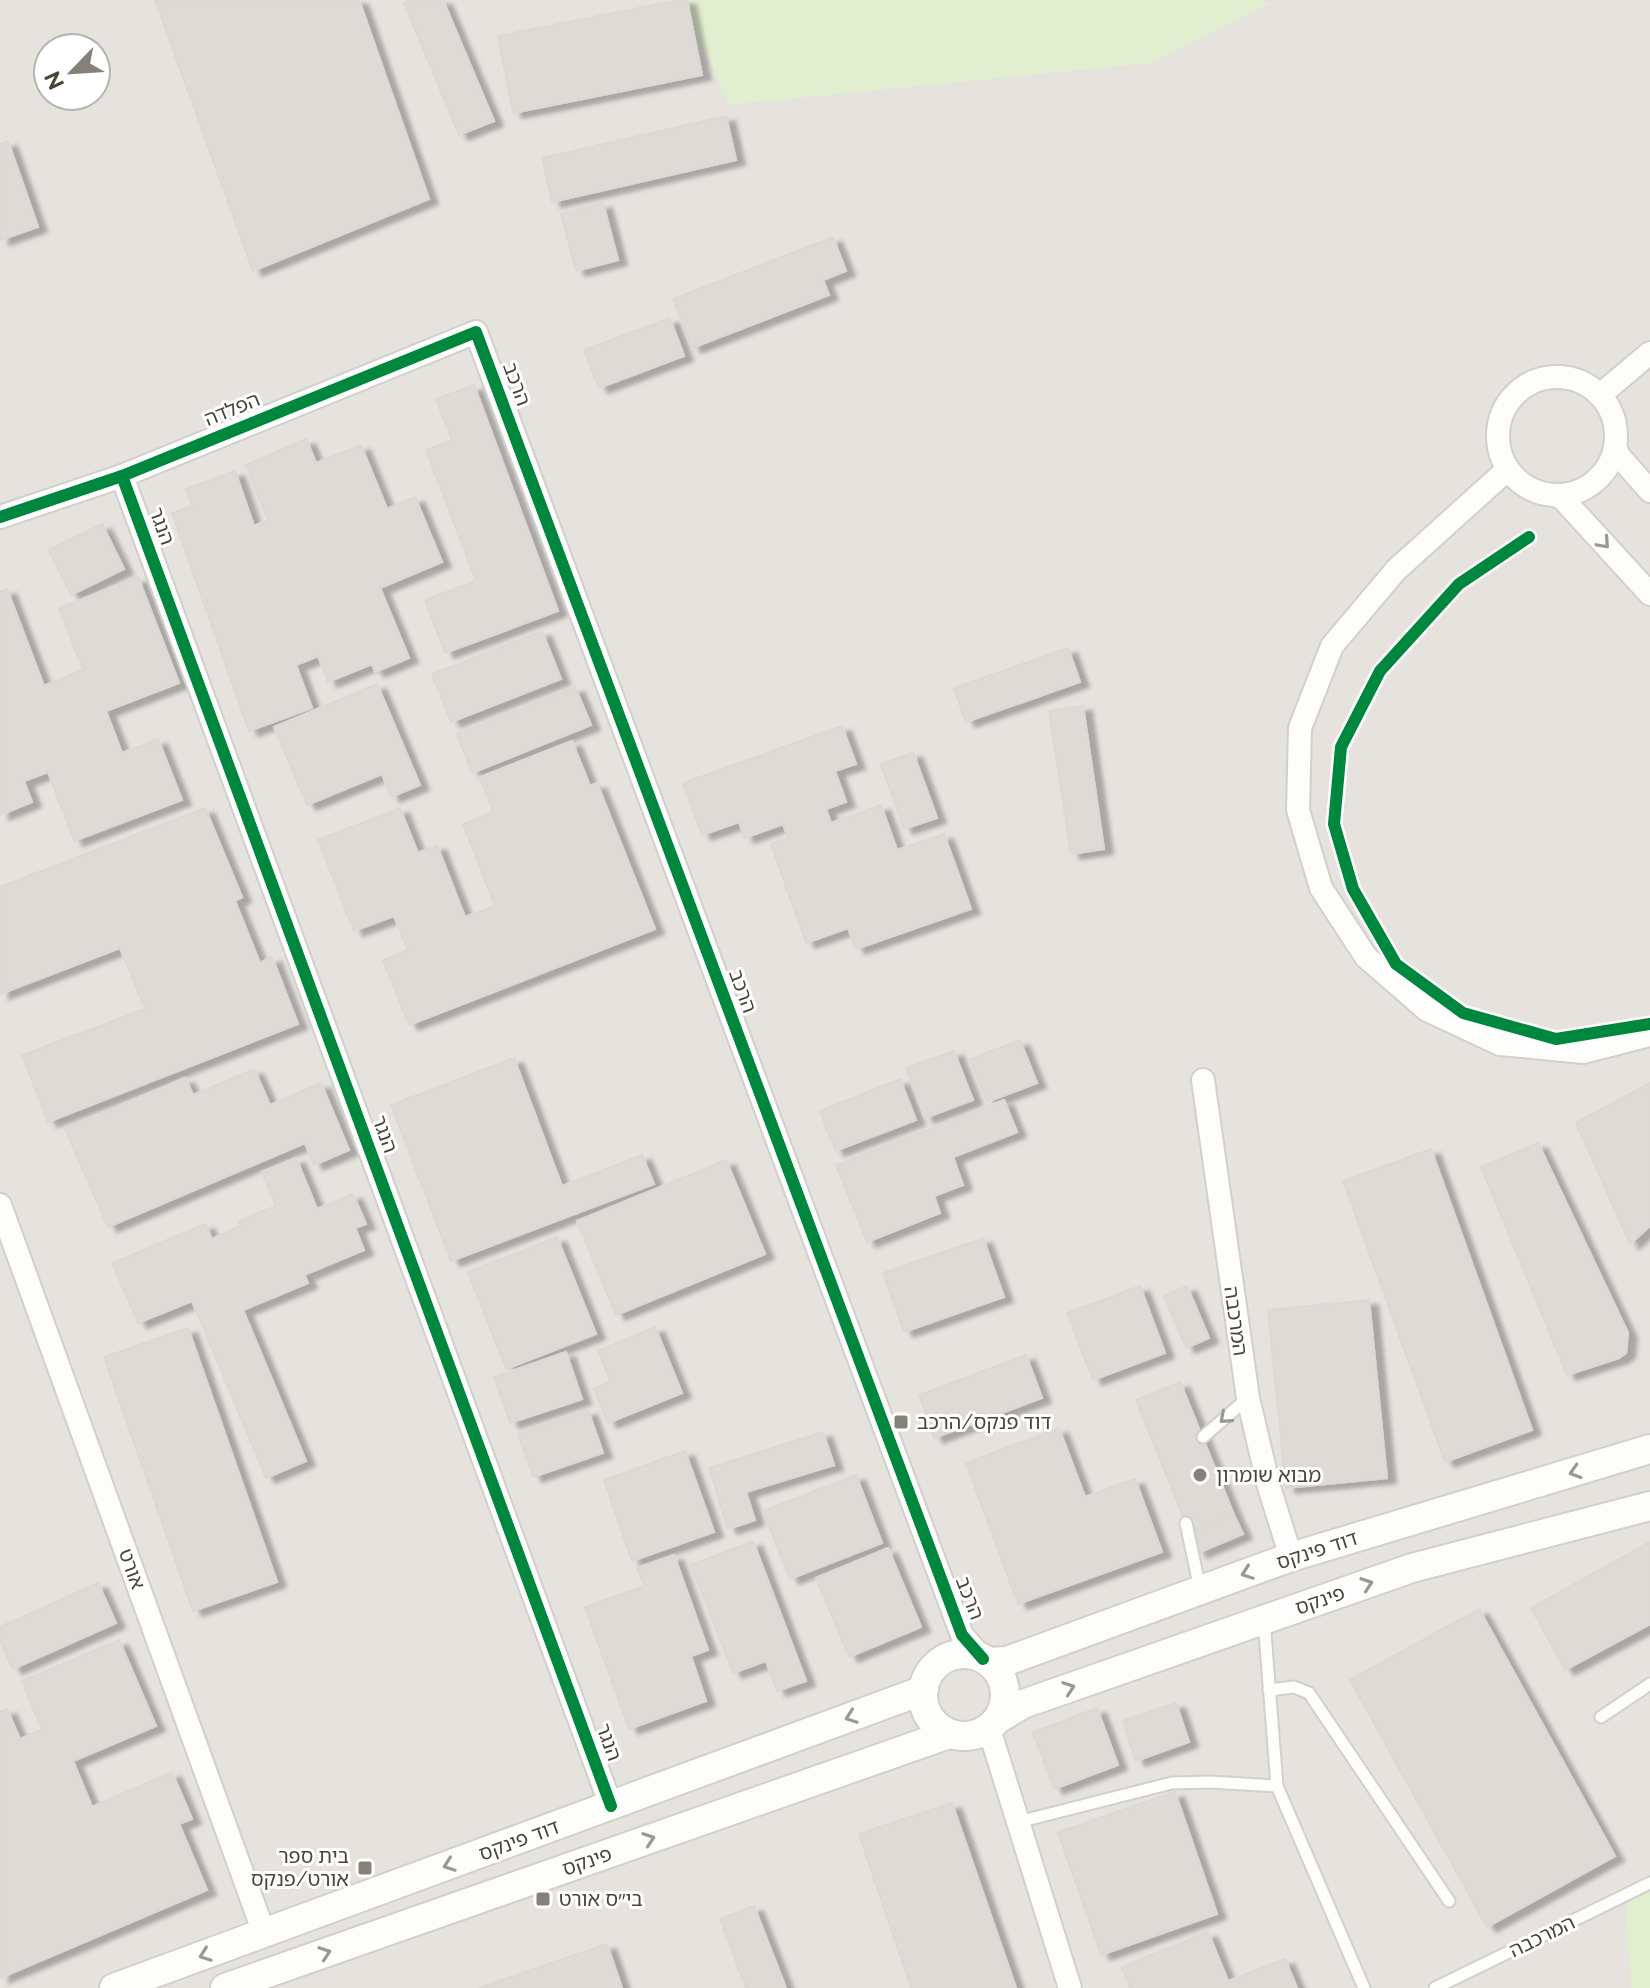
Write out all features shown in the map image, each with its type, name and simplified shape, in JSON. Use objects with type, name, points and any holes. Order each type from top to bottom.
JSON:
[{"type":"street","name":"הפלדה","points":[[0,517],[122,476],[476,332]]},
{"type":"street","name":"הרכב","points":[[476,332],[962,1635],[985,1660]]},
{"type":"street","points":[[1600,395],[1650,353]]},
{"type":"street","points":[[1555,495],[1574,493],[1591,485],[1610,464],[1615,447],[1614,419],[1600,395],[1586,383],[1560,376],[1541,378],[1516,392],[1501,415],[1498,433],[1500,451],[1508,469],[1529,488],[1563,499],[1650,594]]},
{"type":"street","points":[[1615,447],[1619,456],[1650,491]]},
{"type":"street","points":[[1508,469],[1396,570],[1332,646],[1300,728],[1298,810],[1321,888],[1366,957],[1427,1010],[1500,1044],[1583,1052],[1650,1035]]},
{"type":"street","name":"הנגר","points":[[122,476],[611,1806]]},
{"type":"street","name":"המרכבה","points":[[1203,1080],[1248,1398],[1269,1487],[1291,1557]]},
{"type":"street","name":"אורט","points":[[0,1205],[264,1933]]},
{"type":"street","name":"דוד פינקס","points":[[985,1660],[1007,1661],[1291,1557],[1650,1449]]},
{"type":"street","name":"פינקס","points":[[993,1724],[1023,1704],[1412,1568],[1650,1506]]},
{"type":"street","points":[[965,1654],[985,1660],[996,1669],[1005,1693],[1004,1707],[993,1724],[976,1735],[963,1737],[949,1734],[930,1717],[925,1705],[926,1679],[942,1661],[965,1654]]},
{"type":"street","name":"דוד פינקס","points":[[114,1988],[924,1690]]},
{"type":"street","points":[[993,1724],[1018,1822],[1070,1988]]},
{"type":"street","name":"פינקס","points":[[225,1988],[280,1979],[949,1734]]},
{"type":"lane","points":[[1203,1437],[1248,1398]]},
{"type":"lane","points":[[1186,1523],[1200,1590]]},
{"type":"lane","points":[[1264,1620],[1277,1786],[1364,1988]]},
{"type":"lane","points":[[1601,1717],[1650,1684]]},
{"type":"lane","points":[[1269,1690],[1294,1687],[1309,1693],[1449,1901]]},
{"type":"lane","points":[[1018,1822],[1172,1783],[1277,1786]]},
{"type":"lane","name":"המרכבה","points":[[1435,1988],[1650,1883]]},
{"type":"shaded area","points":[[0,0],[1650,0],[1650,1886],[1626,1900],[1631,1988],[0,1988]]},
{"type":"green space","points":[[684,0],[1261,0],[1271,3],[1152,63],[728,105]]},
{"type":"green space","points":[[1650,1886],[1650,1988],[1631,1988],[1626,1900]]},
{"type":"building","points":[[155,0],[359,0],[429,199],[253,271]]},
{"type":"building","points":[[411,0],[443,0],[494,121],[459,135],[404,3]]},
{"type":"building","points":[[687,0],[702,75],[513,113],[498,36]]},
{"type":"building","points":[[726,116],[736,160],[552,202],[542,158]]},
{"type":"building","points":[[8,141],[38,227],[0,240],[0,144]]},
{"type":"building","points":[[603,203],[618,260],[576,271],[561,214]]},
{"type":"building","points":[[833,237],[846,271],[823,280],[829,295],[692,348],[673,299]]},
{"type":"building","points":[[670,318],[684,356],[599,388],[584,350]]},
{"type":"building","points":[[474,385],[558,611],[445,653],[425,600],[476,581],[426,450],[452,440],[436,399]]},
{"type":"building","points":[[306,439],[316,463],[361,445],[387,509],[415,497],[442,562],[380,588],[409,658],[375,672],[372,664],[328,682],[318,656],[296,665],[312,708],[249,731],[172,513],[192,506],[186,489],[235,471],[254,526],[268,520],[246,465]]},
{"type":"building","points":[[102,524],[124,569],[71,595],[49,550]]},
{"type":"building","points":[[138,577],[179,683],[106,711],[122,753],[158,739],[182,800],[74,841],[48,772],[24,781],[32,802],[0,815],[0,592],[7,589],[44,686],[83,670],[59,608]]},
{"type":"building","points":[[542,631],[561,679],[451,722],[432,674]]},
{"type":"building","points":[[1068,648],[1080,682],[966,722],[954,688]]},
{"type":"building","points":[[377,684],[420,785],[391,797],[382,774],[307,805],[274,727]]},
{"type":"building","points":[[575,687],[591,725],[472,773],[457,734]]},
{"type":"building","points":[[1083,706],[1104,849],[1071,854],[1049,711]]},
{"type":"building","points":[[842,726],[856,764],[835,771],[846,802],[826,809],[831,823],[881,805],[897,850],[944,834],[971,909],[856,949],[848,928],[806,943],[771,844],[788,838],[783,824],[745,838],[739,822],[702,835],[683,783]]},
{"type":"building","points":[[572,741],[590,786],[597,783],[655,929],[409,1025],[383,960],[408,950],[394,916],[354,931],[318,840],[400,808],[418,853],[437,845],[465,917],[495,906],[463,824],[493,812],[480,777]]},
{"type":"building","points":[[913,752],[937,818],[904,829],[881,764]]},
{"type":"building","points":[[205,808],[242,897],[235,901],[260,963],[272,957],[298,1024],[48,1122],[22,1055],[145,1009],[120,948],[0,994],[0,887]]},
{"type":"building","points":[[1020,1040],[1037,1083],[987,1102],[970,1059]]},
{"type":"building","points":[[954,1051],[973,1100],[925,1118],[906,1068]]},
{"type":"building","points":[[514,1058],[562,1186],[642,1155],[654,1184],[451,1261],[391,1105]]},
{"type":"building","points":[[254,1069],[270,1105],[321,1083],[349,1150],[314,1165],[305,1143],[108,1227],[65,1129],[185,1078],[193,1095]]},
{"type":"building","points":[[900,1079],[916,1120],[835,1151],[820,1111]]},
{"type":"building","points":[[1650,1083],[1650,1226],[1630,1244],[1576,1123]]},
{"type":"building","points":[[1004,1100],[1017,1132],[953,1157],[963,1185],[934,1196],[940,1213],[867,1242],[836,1165]]},
{"type":"building","points":[[1538,1143],[1628,1333],[1626,1353],[1619,1358],[1567,1375],[1481,1167]]},
{"type":"building","points":[[1431,1149],[1532,1430],[1445,1462],[1343,1181]]},
{"type":"building","points":[[296,1158],[317,1209],[353,1194],[366,1224],[355,1228],[364,1250],[304,1275],[308,1283],[243,1310],[306,1461],[266,1478],[192,1301],[138,1323],[112,1263],[205,1224],[212,1239],[241,1226],[239,1221],[276,1206],[262,1172]]},
{"type":"building","points":[[726,1160],[765,1254],[616,1315],[577,1221]]},
{"type":"building","points":[[557,1237],[596,1334],[506,1369],[468,1272]]},
{"type":"building","points":[[983,1238],[1004,1297],[904,1332],[883,1273]]},
{"type":"building","points":[[1140,1286],[1165,1353],[1093,1380],[1067,1313]]},
{"type":"building","points":[[1187,1286],[1209,1338],[1186,1348],[1164,1296]]},
{"type":"building","points":[[1369,1300],[1387,1478],[1286,1488],[1268,1310]]},
{"type":"building","points":[[655,1327],[682,1393],[608,1423],[594,1389],[611,1382],[598,1351]]},
{"type":"building","points":[[188,1328],[277,1582],[193,1611],[104,1357]]},
{"type":"building","points":[[566,1352],[582,1399],[510,1423],[494,1377]]},
{"type":"building","points":[[1026,1355],[1042,1398],[934,1438],[919,1395]]},
{"type":"building","points":[[1180,1382],[1234,1515],[1190,1534],[1136,1400]]},
{"type":"building","points":[[588,1410],[603,1453],[533,1477],[518,1434]]},
{"type":"building","points":[[1059,1428],[1085,1497],[1135,1479],[1162,1552],[1018,1604],[966,1463]]},
{"type":"building","points":[[823,1432],[834,1465],[746,1492],[755,1520],[728,1529],[709,1468]]},
{"type":"building","points":[[685,1451],[714,1532],[632,1561],[604,1480]]},
{"type":"building","points":[[856,1475],[882,1543],[790,1579],[763,1511]]},
{"type":"building","points":[[1234,1515],[1243,1534],[1198,1553],[1190,1534]]},
{"type":"building","points":[[753,1541],[806,1681],[777,1691],[766,1661],[733,1673],[691,1565]]},
{"type":"building","points":[[1650,1542],[1650,1624],[1565,1670],[1531,1608]]},
{"type":"building","points":[[888,1548],[921,1627],[849,1657],[816,1578]]},
{"type":"building","points":[[674,1555],[708,1650],[691,1656],[706,1701],[629,1729],[585,1607],[644,1586],[637,1568]]},
{"type":"building","points":[[98,1583],[116,1623],[13,1669],[0,1641],[0,1627]]},
{"type":"building","points":[[1479,1609],[1615,1856],[1487,1927],[1350,1680]]},
{"type":"building","points":[[119,1640],[156,1726],[73,1761],[92,1807],[172,1772],[192,1819],[179,1824],[207,1890],[0,1978],[0,1712],[7,1709],[20,1739],[42,1730],[22,1681]]},
{"type":"building","points":[[1176,1703],[1189,1742],[1136,1761],[1123,1721]]},
{"type":"building","points":[[1097,1708],[1118,1765],[1054,1789],[1033,1732]]},
{"type":"building","points":[[1175,1792],[1217,1914],[1101,1955],[1058,1832]]},
{"type":"building","points":[[952,1803],[1016,1988],[911,1988],[859,1834]]},
{"type":"building","points":[[754,1906],[786,1988],[746,1988],[720,1919]]},
{"type":"building","points":[[1208,1932],[1228,1981],[1285,1959],[1297,1988],[1130,1988],[1122,1967]]},
{"type":"building","points":[[607,1944],[622,1988],[478,1988]]},
{"type":"cycle path","points":[[0,517],[122,476],[476,332],[962,1635],[983,1659]]},
{"type":"cycle path","points":[[122,476],[611,1806]]},
{"type":"cycle path","points":[[1529,537],[1459,584],[1380,671],[1341,747],[1334,824],[1353,889],[1396,964],[1463,1013],[1556,1039],[1650,1024]]},
{"type":"place","name":"דוד פנקס/הרכב","points":[[901,1422]]},
{"type":"place","name":"מבוא שומרון","points":[[1200,1475]]},
{"type":"place","name":"בית ספר אורט/פנקס","points":[[365,1868]]},
{"type":"place","name":"בי״ס אורט","points":[[543,1899]]}]
